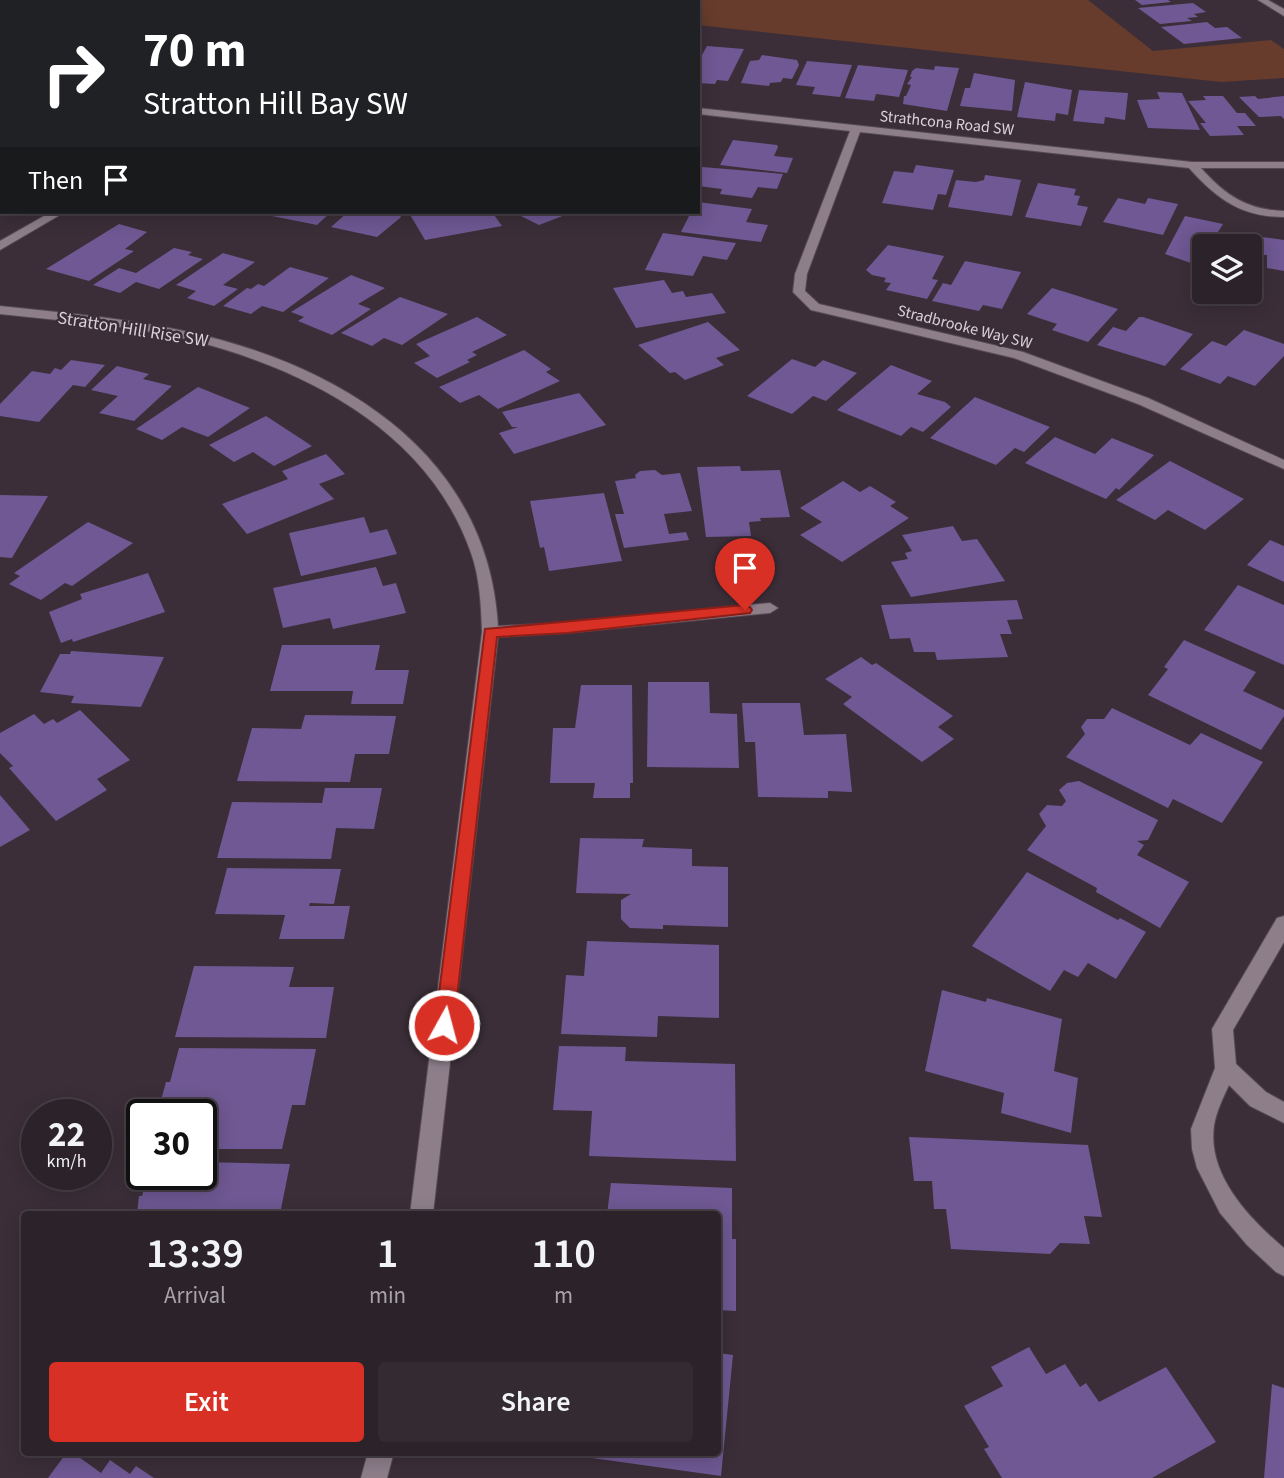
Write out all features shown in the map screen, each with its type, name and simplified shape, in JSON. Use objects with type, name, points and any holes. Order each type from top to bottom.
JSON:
[{"type":"street","points":[[1262,0],[1279,7],[1284,13]]},
{"type":"street","name":"Strathcona Road SW","points":[[700,111],[1192,165],[1284,165]]},
{"type":"street","name":"Stradbrooke Way SW","points":[[856,128],[801,274],[799,292],[816,307],[1030,360],[1143,401],[1284,465]]},
{"type":"street","points":[[1192,165],[1226,200],[1249,210],[1284,214]]},
{"type":"street","points":[[0,246],[55,214]]},
{"type":"street","name":"Stratton Hill Rise SW","points":[[0,310],[141,327],[223,345],[297,372],[362,409],[419,456],[443,485],[463,517],[478,552],[488,591],[490,632],[422,1211]]},
{"type":"street","points":[[490,632],[567,628],[771,608]]},
{"type":"street","points":[[1284,924],[1222,1029],[1226,1068],[1202,1128],[1205,1155],[1216,1185],[1233,1213],[1257,1241],[1284,1264]]},
{"type":"street","points":[[1226,1068],[1258,1099],[1284,1113]]},
{"type":"street","points":[[374,1478],[380,1456]]},
{"type":"shaded area","points":[[700,0],[1088,0],[1153,51],[1271,40],[1284,49],[1284,78],[1221,82],[700,25]]},
{"type":"building","points":[[1135,0],[1168,0],[1171,2],[1142,5]]},
{"type":"building","points":[[1193,3],[1206,12],[1194,14],[1198,17],[1187,18],[1192,21],[1160,24],[1138,8]]},
{"type":"building","points":[[1207,22],[1215,28],[1227,27],[1242,38],[1184,44],[1161,27]]},
{"type":"building","points":[[707,46],[744,49],[728,81],[717,80],[715,84],[700,83],[700,58]]},
{"type":"building","points":[[762,55],[797,60],[799,65],[792,79],[783,78],[781,82],[770,83],[769,86],[741,83],[750,61],[759,60]]},
{"type":"building","points":[[807,61],[852,65],[840,97],[812,94],[815,87],[796,85]]},
{"type":"building","points":[[858,65],[908,70],[899,97],[876,94],[874,101],[845,98]]},
{"type":"building","points":[[935,66],[959,68],[947,111],[903,104],[904,96],[911,85],[907,84],[912,77],[912,71],[916,68],[934,70]]},
{"type":"building","points":[[974,73],[1015,80],[1012,111],[960,106],[965,88],[970,88]]},
{"type":"building","points":[[1025,82],[1072,90],[1068,115],[1056,113],[1055,121],[1017,117]]},
{"type":"building","points":[[1079,90],[1128,93],[1125,120],[1105,117],[1104,124],[1073,121]]},
{"type":"building","points":[[1157,92],[1182,93],[1200,130],[1148,128],[1137,100],[1160,99]]},
{"type":"building","points":[[1203,96],[1223,96],[1237,113],[1245,113],[1256,126],[1237,126],[1244,135],[1210,136],[1200,123],[1206,123],[1188,101],[1206,100]]},
{"type":"building","points":[[1255,96],[1258,99],[1284,96],[1284,119],[1281,116],[1259,117],[1239,97]]},
{"type":"building","points":[[733,140],[777,145],[774,156],[793,158],[787,173],[720,165]]},
{"type":"building","points":[[916,165],[954,170],[946,195],[938,194],[933,210],[882,203],[894,171],[913,173]]},
{"type":"building","points":[[702,167],[783,174],[777,189],[758,187],[752,198],[720,194],[722,189],[700,186]]},
{"type":"building","points":[[985,175],[1021,180],[1012,216],[948,207],[956,180],[976,182],[984,180]]},
{"type":"building","points":[[1038,183],[1076,189],[1074,195],[1080,196],[1077,205],[1088,207],[1081,226],[1025,217]]},
{"type":"building","points":[[1118,198],[1145,204],[1148,198],[1178,204],[1163,235],[1103,222]]},
{"type":"building","points":[[700,202],[752,209],[746,222],[768,225],[761,242],[681,232],[690,214],[700,214]]},
{"type":"building","points":[[274,214],[329,214],[317,225],[272,216]]},
{"type":"building","points":[[346,214],[402,214],[377,237],[331,227]]},
{"type":"building","points":[[410,214],[493,214],[502,226],[425,240]]},
{"type":"building","points":[[517,214],[568,214],[539,225]]},
{"type":"building","points":[[1185,216],[1223,224],[1218,232],[1226,234],[1192,234],[1192,263],[1165,254]]},
{"type":"building","points":[[119,224],[147,232],[125,249],[134,251],[89,281],[46,269]]},
{"type":"building","points":[[663,233],[736,243],[727,260],[703,256],[693,276],[645,270]]},
{"type":"building","points":[[1262,237],[1284,240],[1284,271],[1267,268],[1267,255],[1262,255]]},
{"type":"building","points":[[888,245],[944,256],[932,279],[938,280],[927,299],[886,290],[891,283],[884,282],[886,278],[872,275],[866,270]]},
{"type":"building","points":[[174,248],[192,252],[188,255],[203,259],[159,289],[136,282],[120,293],[93,285],[119,268],[136,273]]},
{"type":"building","points":[[223,253],[255,262],[223,285],[238,289],[214,306],[187,298],[196,291],[176,285]]},
{"type":"building","points":[[965,261],[1021,272],[1002,309],[983,305],[979,311],[932,301],[943,283],[951,285]]},
{"type":"building","points":[[290,267],[329,278],[283,312],[262,306],[251,314],[223,306],[247,288],[251,289],[258,284],[264,286]]},
{"type":"building","points":[[351,275],[385,288],[358,304],[371,309],[332,335],[298,321],[304,317],[291,312]]},
{"type":"building","points":[[664,280],[672,293],[683,291],[686,297],[712,293],[726,313],[636,328],[613,288]]},
{"type":"building","points":[[1052,288],[1118,309],[1088,342],[1052,330],[1057,324],[1027,314]]},
{"type":"building","points":[[400,297],[448,314],[402,345],[384,338],[372,346],[341,333]]},
{"type":"building","points":[[477,317],[507,335],[472,352],[477,355],[467,360],[470,362],[437,378],[414,363],[430,356],[416,344]]},
{"type":"building","points":[[1139,317],[1193,334],[1165,366],[1097,345],[1113,327],[1126,331]]},
{"type":"building","points":[[708,322],[740,350],[716,358],[724,365],[685,380],[675,372],[670,373],[638,345]]},
{"type":"building","points":[[1244,330],[1284,344],[1284,356],[1255,386],[1228,376],[1220,384],[1180,369],[1212,341],[1226,346]]},
{"type":"building","points":[[524,350],[551,369],[546,372],[560,381],[498,409],[479,395],[460,403],[439,387]]},
{"type":"building","points":[[792,359],[815,367],[823,360],[857,373],[826,401],[813,396],[792,414],[747,396]]},
{"type":"building","points":[[71,360],[105,365],[85,387],[73,385],[39,422],[0,416],[0,404],[32,371],[50,374],[55,368],[61,370]]},
{"type":"building","points":[[891,365],[932,381],[917,394],[945,402],[951,407],[923,432],[911,427],[901,436],[837,410]]},
{"type":"building","points":[[117,366],[149,374],[143,379],[172,386],[134,421],[99,413],[118,396],[91,390]]},
{"type":"building","points":[[198,387],[250,408],[208,437],[182,427],[162,440],[136,429]]},
{"type":"building","points":[[579,393],[606,425],[514,454],[499,433],[518,427],[512,427],[502,412]]},
{"type":"building","points":[[975,397],[1050,427],[1024,452],[1015,448],[996,465],[930,438]]},
{"type":"building","points":[[266,416],[312,446],[274,466],[253,452],[234,462],[209,445]]},
{"type":"building","points":[[1055,437],[1095,454],[1112,438],[1154,455],[1119,490],[1116,488],[1106,499],[1025,463]]},
{"type":"building","points":[[326,454],[345,474],[319,484],[334,499],[247,534],[222,504],[288,479],[282,471]]},
{"type":"building","points":[[1170,461],[1244,499],[1205,530],[1168,510],[1155,520],[1116,500]]},
{"type":"building","points":[[740,466],[741,471],[780,470],[790,517],[760,518],[761,521],[749,522],[751,536],[706,537],[697,467]]},
{"type":"building","points":[[655,470],[662,475],[680,473],[692,511],[664,514],[669,534],[686,532],[689,540],[624,548],[615,514],[624,514],[615,481],[636,478],[635,475],[640,471]]},
{"type":"building","points":[[843,481],[860,492],[870,486],[896,502],[890,506],[909,518],[842,562],[800,535],[822,522],[800,508]]},
{"type":"building","points":[[604,493],[622,561],[549,571],[544,547],[540,548],[530,501]]},
{"type":"building","points":[[0,495],[48,496],[12,558],[0,557]]},
{"type":"building","points":[[364,517],[370,533],[387,529],[397,554],[301,576],[289,533]]},
{"type":"building","points":[[88,522],[133,543],[72,586],[65,583],[41,600],[9,584],[20,576],[14,573]]},
{"type":"building","points":[[953,526],[962,541],[977,539],[1005,581],[911,597],[891,562],[908,559],[905,553],[912,551],[902,535]]},
{"type":"building","points":[[1270,540],[1284,546],[1284,582],[1247,565]]},
{"type":"building","points":[[376,567],[383,586],[396,583],[406,613],[333,629],[330,618],[283,628],[273,588]]},
{"type":"building","points":[[148,573],[165,612],[73,642],[72,639],[61,643],[49,612],[82,599],[80,594]]},
{"type":"building","points":[[1238,585],[1284,605],[1284,665],[1204,630]]},
{"type":"building","points":[[1017,600],[1023,619],[1007,620],[1012,634],[1000,634],[1008,657],[937,660],[935,652],[914,652],[910,638],[890,639],[881,605]]},
{"type":"building","points":[[1184,640],[1256,672],[1243,691],[1284,710],[1284,716],[1261,750],[1148,695],[1168,669],[1164,667]]},
{"type":"building","points":[[282,645],[380,645],[375,670],[409,670],[403,704],[351,704],[353,691],[270,691]]},
{"type":"building","points":[[71,651],[164,657],[141,707],[71,703],[74,696],[40,692],[60,654],[70,654]]},
{"type":"building","points":[[861,657],[872,665],[876,663],[953,716],[938,727],[954,739],[922,762],[843,704],[852,697],[825,679]]},
{"type":"building","points":[[648,682],[709,682],[710,713],[737,714],[739,768],[647,767]]},
{"type":"building","points":[[581,685],[632,685],[633,783],[630,783],[630,798],[593,798],[595,783],[550,783],[553,728],[575,728]]},
{"type":"building","points":[[742,703],[800,703],[804,735],[846,734],[852,792],[828,791],[828,798],[758,797],[755,742],[745,742]]},
{"type":"building","points":[[1112,708],[1190,745],[1201,733],[1263,762],[1222,823],[1173,799],[1168,808],[1066,757],[1085,734],[1081,727],[1087,719],[1104,719]]},
{"type":"building","points":[[80,710],[130,760],[97,779],[107,790],[56,821],[9,768],[13,766],[0,753],[0,733],[34,714],[44,724],[53,719],[57,723]]},
{"type":"building","points":[[305,715],[396,716],[389,754],[355,754],[350,782],[237,781],[252,728],[301,729]]},
{"type":"building","points":[[1079,781],[1158,820],[1148,840],[1137,841],[1144,845],[1137,855],[1189,882],[1160,928],[1096,892],[1097,888],[1027,850],[1046,826],[1039,814],[1047,805],[1062,806],[1066,801],[1059,790],[1067,783]]},
{"type":"building","points":[[325,788],[382,788],[374,829],[336,828],[331,859],[217,858],[232,802],[322,803]]},
{"type":"building","points":[[0,795],[30,830],[0,847]]},
{"type":"building","points":[[580,838],[644,839],[642,847],[692,849],[692,866],[728,867],[728,927],[663,925],[663,929],[630,928],[621,919],[621,900],[631,894],[576,893]]},
{"type":"building","points":[[227,868],[341,869],[334,904],[310,903],[309,906],[350,906],[344,939],[279,939],[285,915],[215,914]]},
{"type":"building","points":[[1027,872],[1146,932],[1116,979],[1088,963],[1078,977],[1064,970],[1050,991],[972,946]]},
{"type":"building","points":[[587,941],[719,945],[719,1018],[658,1016],[657,1037],[561,1034],[566,975],[584,976]]},
{"type":"building","points":[[194,966],[294,967],[289,987],[334,987],[326,1038],[175,1037]]},
{"type":"building","points":[[942,990],[986,1002],[987,998],[1062,1019],[1054,1071],[1078,1078],[1071,1133],[1001,1113],[1004,1093],[925,1071]]},
{"type":"building","points":[[559,1046],[626,1047],[625,1061],[735,1064],[736,1161],[589,1156],[592,1111],[553,1110]]},
{"type":"building","points":[[179,1048],[316,1049],[305,1105],[292,1105],[282,1149],[217,1149],[217,1099],[161,1099],[166,1082],[170,1082]]},
{"type":"building","points":[[909,1137],[1088,1145],[1102,1217],[1084,1216],[1090,1244],[1060,1243],[1050,1254],[951,1249],[946,1209],[934,1209],[932,1181],[914,1181]]},
{"type":"building","points":[[217,1162],[290,1164],[281,1211],[137,1211],[139,1196],[142,1196],[144,1190],[217,1190]]},
{"type":"building","points":[[611,1183],[732,1188],[732,1239],[736,1239],[736,1311],[721,1310],[721,1211],[607,1211]]},
{"type":"building","points":[[1029,1347],[1046,1374],[1065,1364],[1080,1387],[1086,1383],[1099,1402],[1166,1367],[1216,1442],[1152,1478],[1002,1478],[984,1449],[989,1447],[964,1406],[1003,1386],[991,1367]]},
{"type":"building","points":[[721,1353],[733,1355],[721,1476],[585,1457],[721,1456]]},
{"type":"building","points":[[1272,1384],[1284,1388],[1284,1478],[1264,1478]]},
{"type":"building","points":[[64,1456],[78,1456],[101,1473],[110,1460],[130,1474],[136,1466],[154,1478],[48,1478]]},
{"type":"route","points":[[444,1025],[490,632],[567,628],[745,610]]}]
